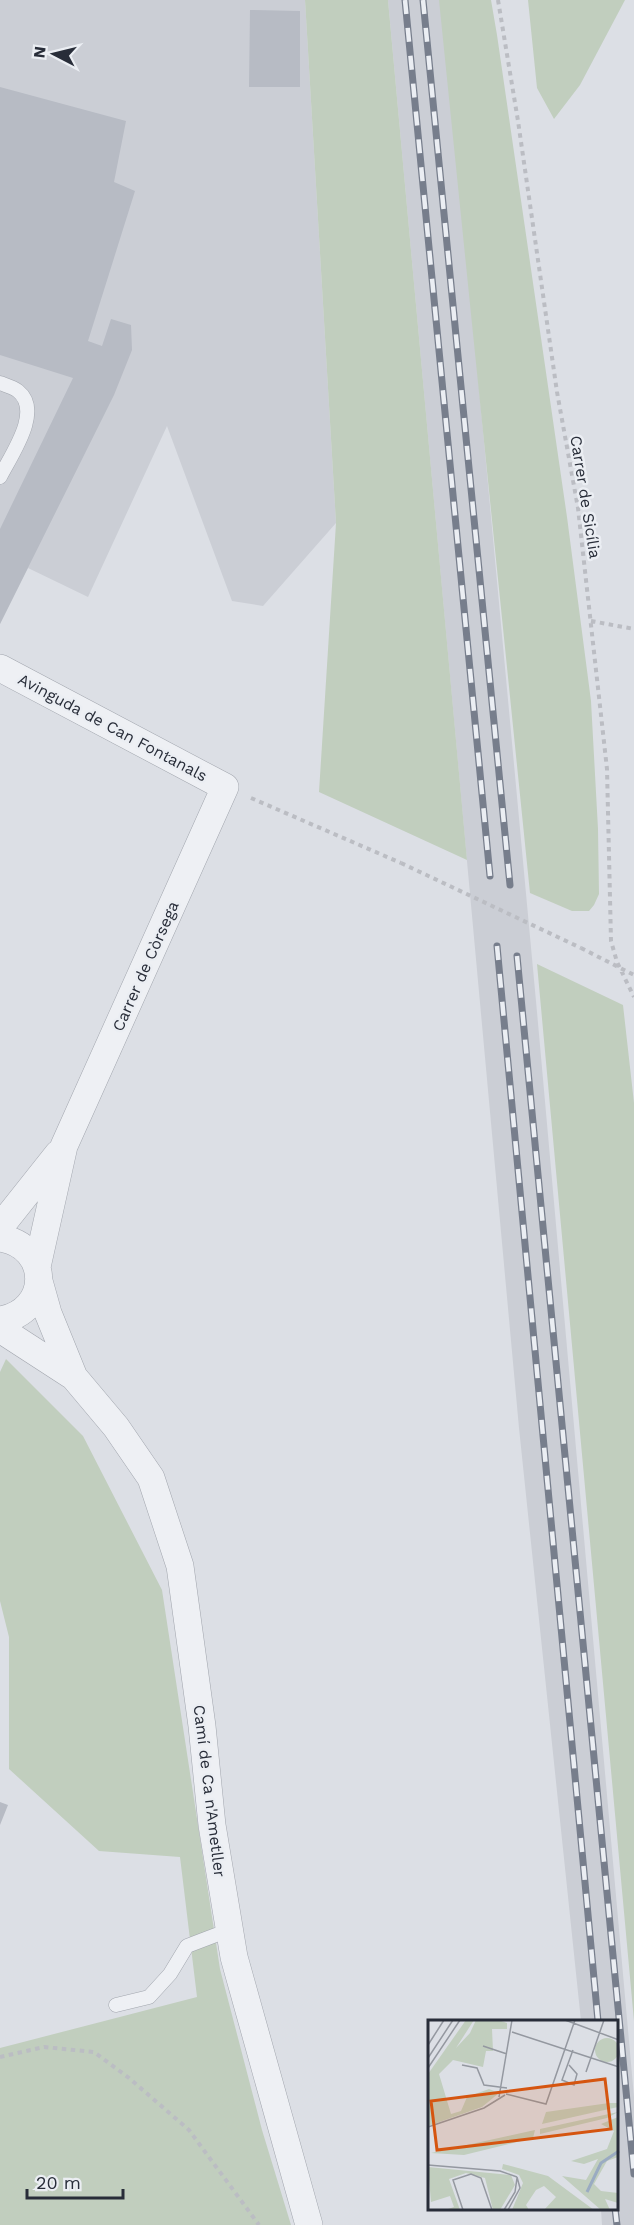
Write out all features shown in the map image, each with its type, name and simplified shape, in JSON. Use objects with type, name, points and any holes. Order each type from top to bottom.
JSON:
[{"type":"street","name":"Avinguda de Can Fontanals","points":[[0,668],[225,787]]},
{"type":"street","name":"Carrer de Còrsega","points":[[0,1320],[21,1313],[36,1293],[64,1146],[225,787]]},
{"type":"street","name":"Carrer de Còrsega","points":[[0,1227],[64,1146]]},
{"type":"street","points":[[0,1238],[10,1239],[22,1245],[32,1255],[38,1274]]},
{"type":"street","name":"Camí de Ca n'Ametller","points":[[38,1274],[48,1313],[74,1377]]},
{"type":"street","name":"Camí de Ca n'Ametller","points":[[0,1329],[74,1377],[116,1427],[151,1478],[180,1566],[202,1726],[212,1825],[234,1957],[309,2225]]},
{"type":"lane","points":[[0,383],[18,390],[28,404],[28,421],[0,477]]},
{"type":"lane","points":[[116,2005],[149,1997],[170,1974],[187,1946],[229,1930]]},
{"type":"path","name":"Carrer de Sicília","points":[[498,0],[520,132],[557,392],[578,508],[607,770],[611,941],[619,966],[634,997]]},
{"type":"path","points":[[591,621],[634,629]]},
{"type":"path","points":[[225,787],[401,863],[634,975]]},
{"type":"path","points":[[0,2057],[44,2047],[94,2052],[129,2078],[189,2130],[259,2225]]},
{"type":"shaded area","points":[[0,0],[305,0],[336,523],[263,606],[232,601],[167,426],[88,597],[28,568],[0,624]]},
{"type":"shaded area","points":[[388,0],[443,0],[537,1012],[634,2097],[634,2225],[602,2225],[601,2210],[619,2210],[619,2020],[581,2020],[519,1428]]},
{"type":"green space","points":[[305,0],[388,0],[467,860],[319,792],[336,523]]},
{"type":"green space","points":[[439,0],[491,0],[497,35],[567,517],[591,701],[599,894],[589,911],[572,911],[530,893]]},
{"type":"green space","points":[[528,0],[625,0],[580,85],[554,119],[537,88]]},
{"type":"green space","points":[[537,964],[623,1005],[634,1103],[634,2021]]},
{"type":"green space","points":[[6,1359],[83,1436],[162,1590],[220,1969],[262,2130],[291,2225],[0,2225],[0,2048],[197,1997],[180,1857],[99,1851],[9,1769],[9,1637],[0,1601],[0,1372]]},
{"type":"building","points":[[250,10],[300,11],[300,87],[249,87]]},
{"type":"building","points":[[0,87],[126,121],[114,182],[135,191],[88,341],[102,346],[111,319],[131,325],[132,350],[114,395],[0,624],[0,529],[73,378],[0,355]]},
{"type":"building","points":[[0,1802],[8,1805],[0,1825]]},
{"type":"railway","points":[[405,0],[490,876]]},
{"type":"railway","points":[[423,0],[510,885]]},
{"type":"railway","points":[[497,946],[598,2020]]},
{"type":"railway","points":[[517,956],[634,2174]]},
{"type":"railway","points":[[615,2210],[617,2225]]}]
